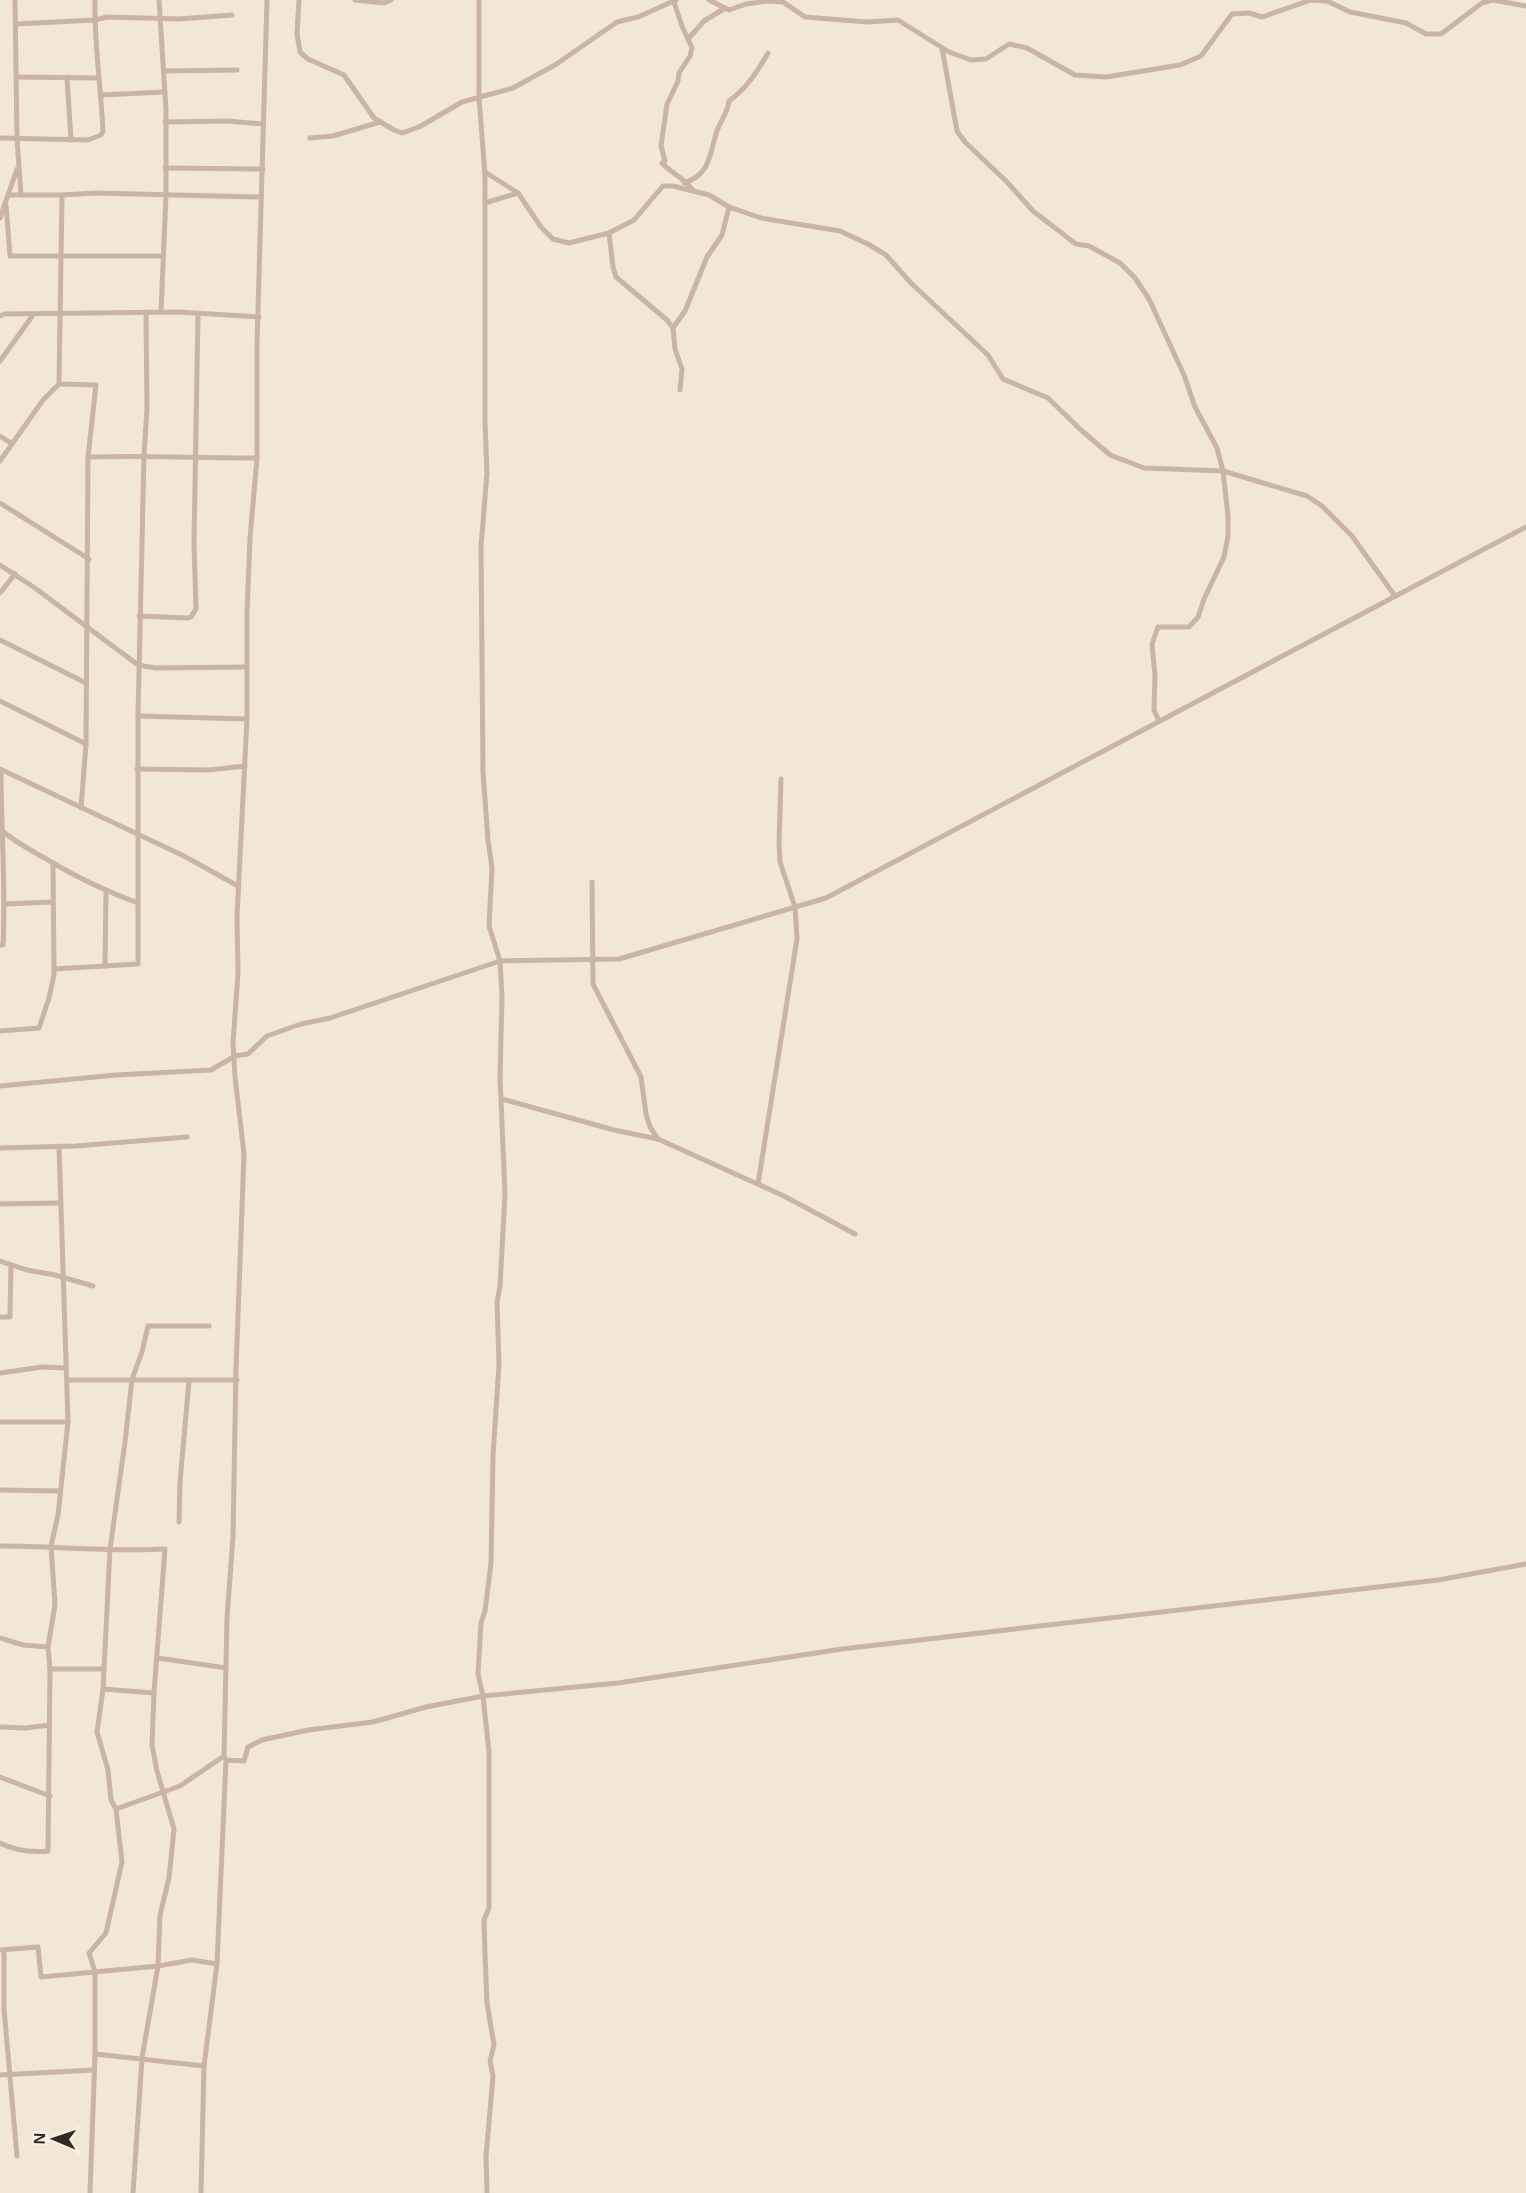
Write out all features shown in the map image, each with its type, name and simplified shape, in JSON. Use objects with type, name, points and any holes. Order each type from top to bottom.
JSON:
[{"type":"street","points":[[15,0],[18,78],[17,139],[21,195]]},
{"type":"street","points":[[0,138],[93,139],[103,131],[95,0]]},
{"type":"street","points":[[159,0],[164,71],[166,195],[161,312]]},
{"type":"street","points":[[201,2193],[204,2066],[217,1964],[225,1758],[227,1618],[233,1530],[244,1154],[233,1043],[238,973],[238,886],[247,719],[250,538],[257,458],[267,0]]},
{"type":"street","points":[[299,0],[297,34],[300,52],[308,59],[344,75],[367,109],[380,122],[402,133],[418,127],[456,105],[513,88],[555,65],[617,22],[638,17],[675,1],[692,48],[667,104],[661,146],[665,161],[662,163],[668,170],[687,182],[693,190]]},
{"type":"street","points":[[355,0],[384,3],[391,0]]},
{"type":"street","points":[[479,0],[479,98],[485,172],[485,423],[488,472],[481,547],[483,772],[492,868],[489,926],[500,961],[502,997],[500,1060],[505,1194],[500,1286],[497,1302],[499,1364],[493,1446],[491,1563],[485,1611],[481,1623],[478,1674],[483,1696],[489,1763],[489,1908],[484,1920],[488,2003],[494,2045],[490,2061],[493,2076],[486,2157],[487,2193]]},
{"type":"street","points":[[710,0],[729,10],[746,4],[767,1],[783,2],[805,17],[867,22],[898,20],[942,48],[971,60],[986,58],[1009,44],[1027,48],[1075,75],[1106,77],[1180,65],[1200,57],[1232,14],[1249,13],[1262,17],[1311,0],[1327,1],[1350,12],[1406,23],[1426,34],[1441,34],[1482,3],[1493,0],[1526,6]]},
{"type":"street","points":[[688,39],[704,21],[725,8]]},
{"type":"street","points":[[16,24],[95,20],[107,17],[160,19],[232,15]]},
{"type":"street","points":[[942,48],[957,131],[1033,211],[1062,235],[1076,244],[1089,246],[1120,263],[1135,278],[1149,299],[1184,375],[1195,407],[1217,448],[1223,471],[1228,516],[1228,536],[1224,557],[1198,617],[1189,627],[1158,627],[1152,644],[1155,676],[1154,710],[1158,721]]},
{"type":"street","points":[[673,186],[701,175],[709,161],[718,128],[727,114],[729,101],[742,91],[768,53]]},
{"type":"street","points":[[164,71],[237,70]]},
{"type":"street","points":[[18,78],[67,76],[98,78]]},
{"type":"street","points":[[67,76],[71,140]]},
{"type":"street","points":[[101,95],[164,92]]},
{"type":"street","points":[[165,122],[263,124]]},
{"type":"street","points":[[310,138],[333,136],[380,122]]},
{"type":"street","points":[[0,218],[10,195],[19,163]]},
{"type":"street","points":[[165,168],[263,169]]},
{"type":"street","points":[[485,172],[518,193],[541,227],[553,239],[569,243],[609,233],[634,220],[663,186],[693,190],[709,195],[729,207],[784,223],[840,231],[886,255],[910,283],[987,355],[1003,379],[1048,398],[1110,455],[1144,468],[1223,471],[1307,496],[1322,506],[1352,536],[1395,596]]},
{"type":"street","points":[[10,195],[95,193],[261,197]]},
{"type":"street","points":[[484,202],[518,193]]},
{"type":"street","points":[[0,460],[43,400],[59,384],[62,195]]},
{"type":"street","points":[[6,205],[10,256],[163,256]]},
{"type":"street","points":[[673,328],[685,311],[707,257],[722,235],[729,207]]},
{"type":"street","points":[[609,233],[612,267],[616,277],[667,320],[673,328],[675,349],[682,369],[681,390]]},
{"type":"street","points":[[54,969],[138,964],[138,665],[147,410],[146,312]]},
{"type":"street","points":[[0,316],[5,314],[161,312],[259,317]]},
{"type":"street","points":[[140,616],[188,618],[196,609],[195,458],[198,314]]},
{"type":"street","points":[[0,361],[33,315]]},
{"type":"street","points":[[59,384],[96,385],[88,457],[86,744],[81,808]]},
{"type":"street","points":[[0,436],[11,443]]},
{"type":"street","points":[[88,457],[144,455],[257,458]]},
{"type":"street","points":[[0,503],[89,559]]},
{"type":"street","points":[[0,1086],[116,1075],[211,1070],[235,1056],[248,1054],[260,1041],[271,1034],[330,1018],[500,961],[619,959],[826,898],[1526,527]]},
{"type":"street","points":[[0,565],[138,665],[155,668],[248,667]]},
{"type":"street","points":[[0,593],[15,574]]},
{"type":"street","points":[[0,640],[86,683]]},
{"type":"street","points":[[0,701],[86,744]]},
{"type":"street","points":[[138,716],[247,719]]},
{"type":"street","points":[[137,769],[209,771],[245,766]]},
{"type":"street","points":[[0,945],[3,945],[5,904],[1,770],[184,856],[238,886]]},
{"type":"street","points":[[758,1184],[797,939],[795,907],[780,862],[781,779]]},
{"type":"street","points":[[1,830],[13,841],[106,892],[138,903]]},
{"type":"street","points":[[0,1031],[39,1028],[49,998],[54,969],[53,863]]},
{"type":"street","points":[[592,882],[593,984],[642,1077],[646,1114],[650,1127],[658,1139]]},
{"type":"street","points":[[105,966],[106,892]]},
{"type":"street","points":[[5,904],[53,902]]},
{"type":"street","points":[[502,1099],[614,1130],[658,1139],[758,1184],[855,1234]]},
{"type":"street","points":[[0,1148],[76,1146],[187,1137]]},
{"type":"street","points":[[0,1843],[21,1851],[34,1853],[48,1851],[50,1669],[48,1647],[55,1605],[51,1546],[58,1515],[68,1422],[59,1146]]},
{"type":"street","points":[[0,1204],[62,1203]]},
{"type":"street","points":[[0,1261],[93,1286]]},
{"type":"street","points":[[0,1317],[10,1317],[10,1265]]},
{"type":"street","points":[[90,2193],[95,2054],[94,1972],[89,1953],[106,1933],[122,1862],[116,1809],[111,1800],[108,1770],[97,1732],[103,1689],[110,1549],[132,1379],[148,1326],[209,1326]]},
{"type":"street","points":[[0,1373],[42,1368],[66,1368]]},
{"type":"street","points":[[67,1380],[237,1380]]},
{"type":"street","points":[[179,1522],[180,1482],[189,1381]]},
{"type":"street","points":[[0,1422],[68,1422]]},
{"type":"street","points":[[0,1490],[59,1491]]},
{"type":"street","points":[[0,1546],[165,1549],[152,1745],[174,1829],[169,1878],[160,1915],[158,1966],[142,2058],[133,2193]]},
{"type":"street","points":[[116,1809],[180,1786],[225,1758],[244,1761],[248,1747],[262,1740],[308,1730],[373,1722],[426,1707],[483,1696],[618,1683],[842,1649],[1438,1580],[1526,1564]]},
{"type":"street","points":[[0,1638],[23,1645],[48,1647]]},
{"type":"street","points":[[158,1658],[226,1668]]},
{"type":"street","points":[[50,1669],[103,1669]]},
{"type":"street","points":[[103,1689],[154,1694]]},
{"type":"street","points":[[0,1726],[26,1728],[50,1725]]},
{"type":"street","points":[[0,1777],[50,1796]]},
{"type":"street","points":[[17,2156],[4,2009],[2,1950],[38,1947],[41,1977],[158,1966],[192,1960],[217,1964]]},
{"type":"street","points":[[95,2054],[204,2066]]},
{"type":"street","points":[[0,2075],[93,2070]]}]
